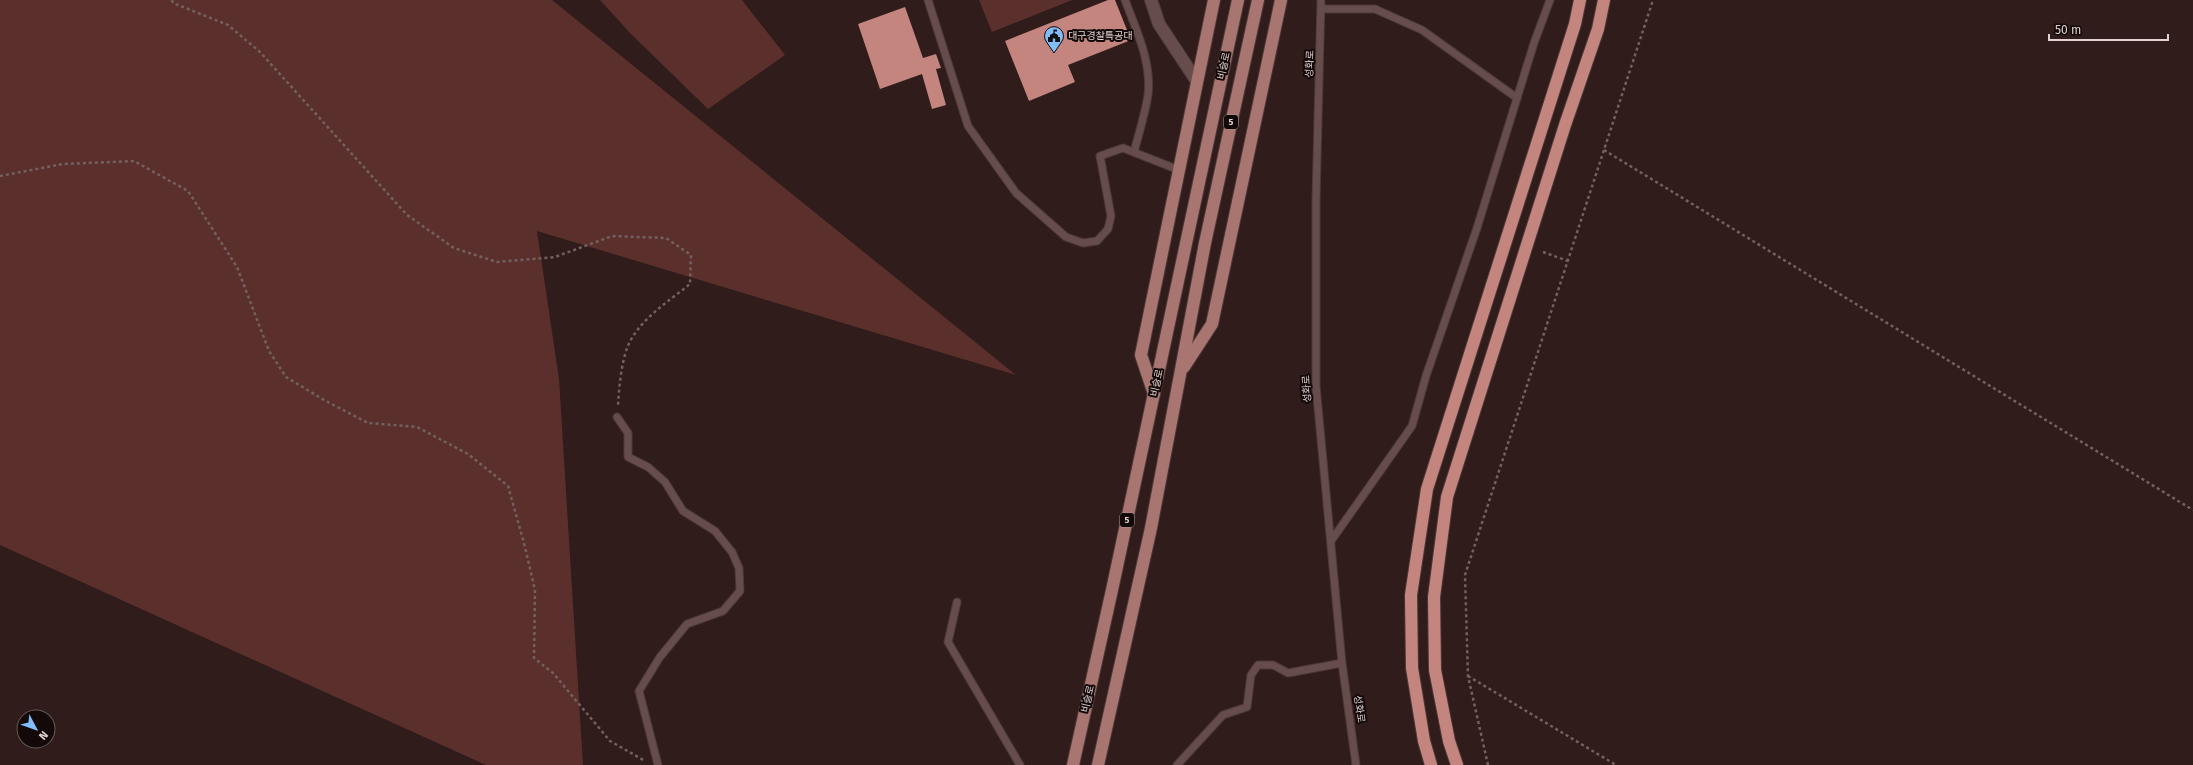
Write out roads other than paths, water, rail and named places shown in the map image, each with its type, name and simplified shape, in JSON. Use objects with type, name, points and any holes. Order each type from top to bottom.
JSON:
[{"type":"highway","points":[[1431,765],[1424,741],[1412,668],[1411,595],[1427,489],[1575,24],[1580,0]]},
{"type":"highway","points":[[1456,765],[1449,741],[1435,670],[1434,597],[1447,497],[1565,125],[1598,29],[1604,0]]},
{"type":"main road","points":[[1154,395],[1141,356],[1196,80],[1214,0]]},
{"type":"main road","name":"비슬로","points":[[1073,765],[1238,0]]},
{"type":"main road","name":"비슬로","points":[[1098,765],[1151,528],[1205,243],[1258,0]]},
{"type":"main road","points":[[1181,372],[1212,324],[1281,0]]},
{"type":"street","points":[[1151,0],[1159,24],[1196,80]]},
{"type":"lane","points":[[928,0],[968,126],[1016,193],[1066,237],[1083,243],[1090,242],[1097,240],[1108,230],[1110,216],[1100,156],[1123,148],[1178,170]]},
{"type":"lane","points":[[1125,0],[1139,37],[1148,76],[1148,94],[1134,152]]},
{"type":"lane","name":"성화로","points":[[1320,0],[1316,199],[1316,386],[1342,663],[1356,765]]},
{"type":"lane","points":[[1330,541],[1412,426],[1426,376],[1477,228],[1534,43],[1550,0]]},
{"type":"lane","points":[[1321,9],[1375,10],[1422,30],[1517,98]]},
{"type":"lane","points":[[617,417],[628,433],[628,457],[648,467],[665,482],[682,511],[715,531],[732,552],[739,568],[740,591],[723,611],[687,624],[660,657],[639,691],[658,765]]},
{"type":"lane","points":[[957,602],[948,642],[1020,765]]},
{"type":"lane","points":[[1177,765],[1224,715],[1247,707],[1251,675],[1258,666],[1272,665],[1288,673],[1342,663]]},
{"type":"place","name":"대구경찰특공대","points":[[1054,53]]}]
